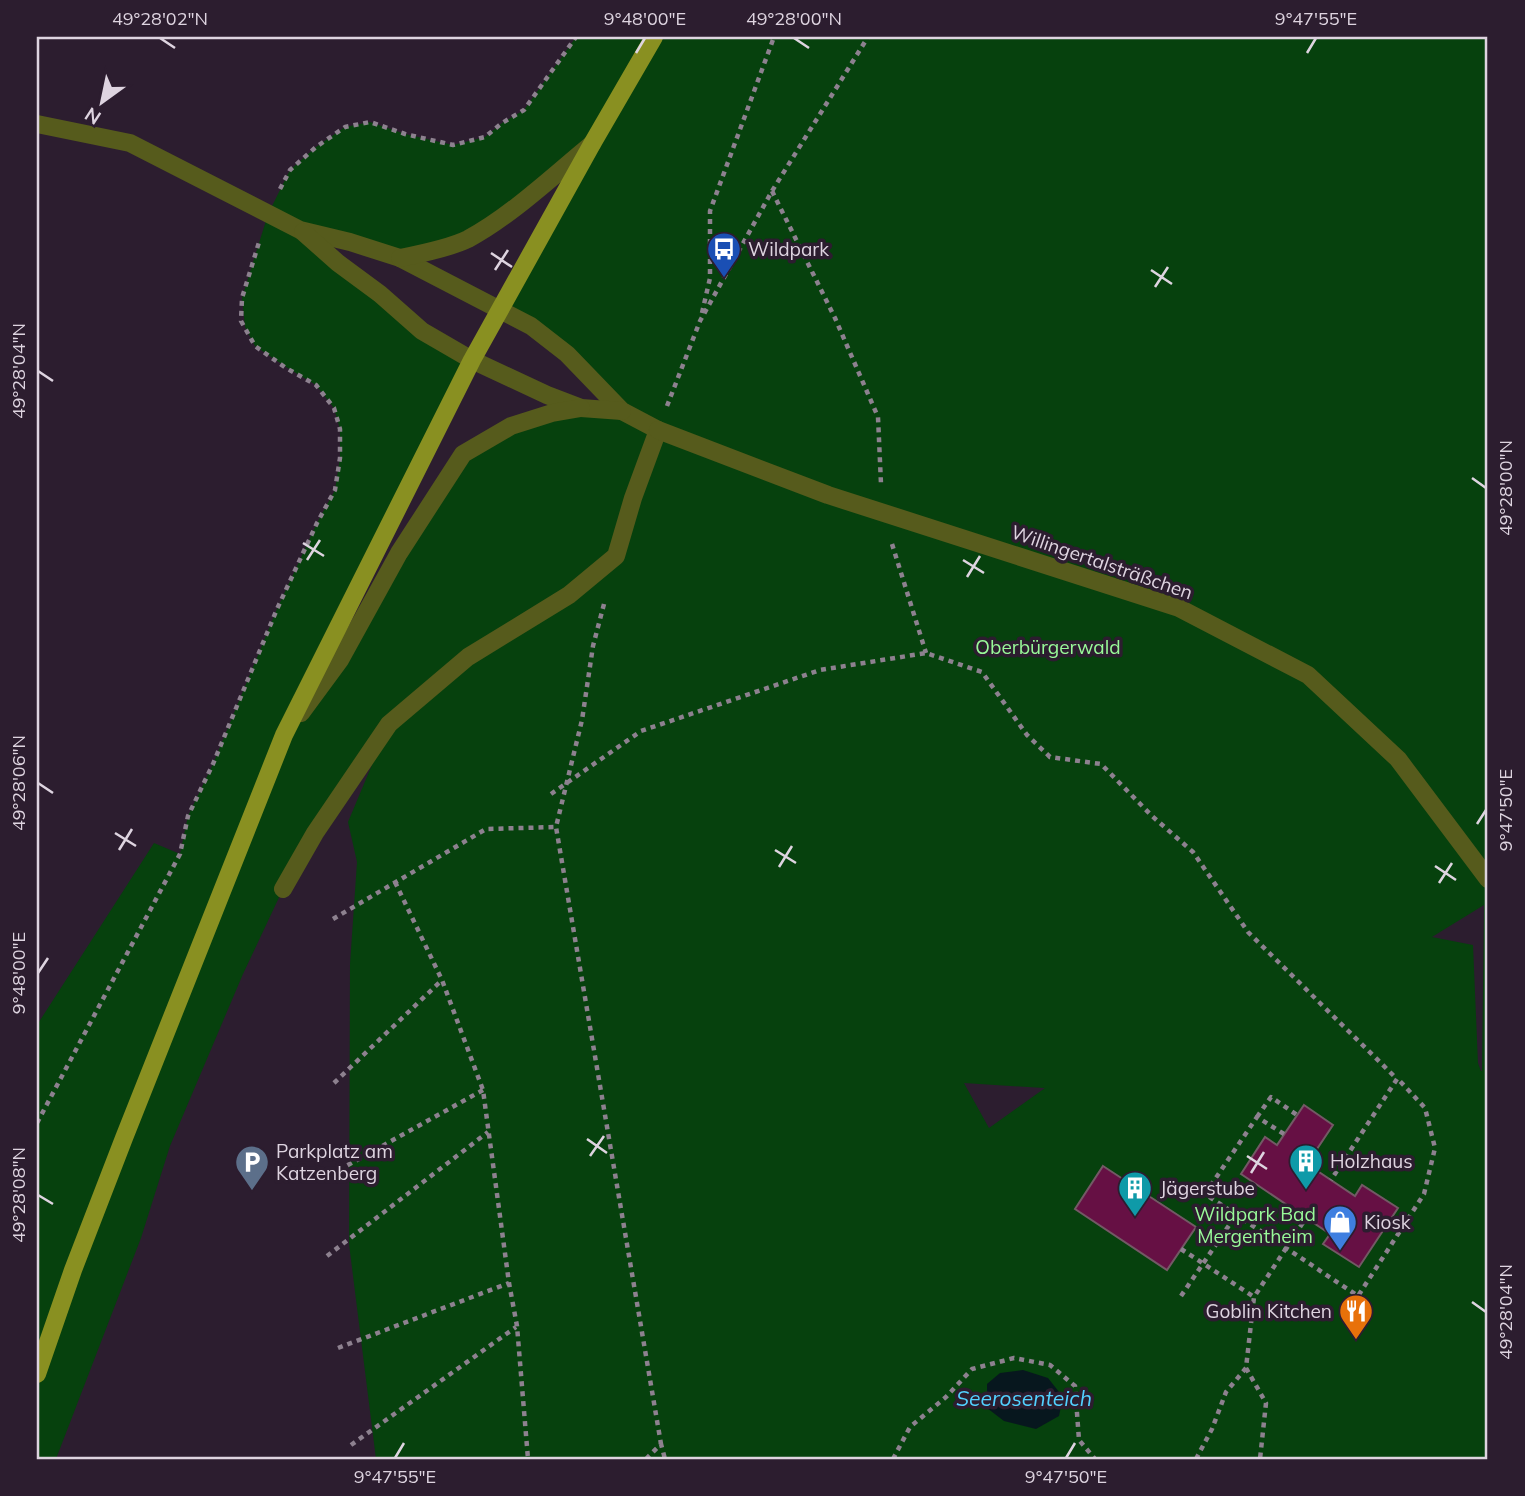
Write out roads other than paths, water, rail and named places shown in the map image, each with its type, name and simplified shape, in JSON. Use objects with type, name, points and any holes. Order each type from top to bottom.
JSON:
[{"type":"main road","points":[[37,1374],[73,1270],[124,1138],[284,735],[472,359],[654,37]]},
{"type":"street","points":[[37,124],[130,143],[300,230],[400,258],[531,327],[567,354],[622,411]]},
{"type":"street","points":[[400,258],[466,240],[512,209],[592,144]]},
{"type":"street","points":[[300,230],[422,331],[472,359],[581,408]]},
{"type":"street","points":[[284,735],[340,660],[400,552],[463,454],[511,425],[552,413],[581,408],[622,411]]},
{"type":"street","name":"Willingertalsträßchen","points":[[622,411],[658,430],[828,495],[1179,608],[1308,675],[1398,760],[1488,879]]},
{"type":"street","points":[[283,889],[315,833],[389,724],[468,657],[569,595],[616,556],[633,498],[658,430]]},
{"type":"water","name":"Seerosenteich","points":[[1023,1370],[1048,1378],[1063,1397],[1059,1416],[1036,1429],[1004,1421],[987,1408],[987,1384],[1000,1373]]},
{"type":"place","name":"Wildpark","points":[[724,279]]},
{"type":"place","name":"Holzhaus","points":[[1306,1191]]},
{"type":"place","name":"Parkplatz am Katzenberg","points":[[252,1192]]},
{"type":"place","name":"Jägerstube","points":[[1135,1218]]},
{"type":"place","name":"Kiosk","points":[[1340,1252]]},
{"type":"place","name":"Goblin Kitchen","points":[[1356,1341]]},
{"type":"park label","name":"Oberbürgerwald","points":[[1048,647]]},
{"type":"park label","name":"Wildpark Bad Mergentheim","points":[[1255,1225]]}]
